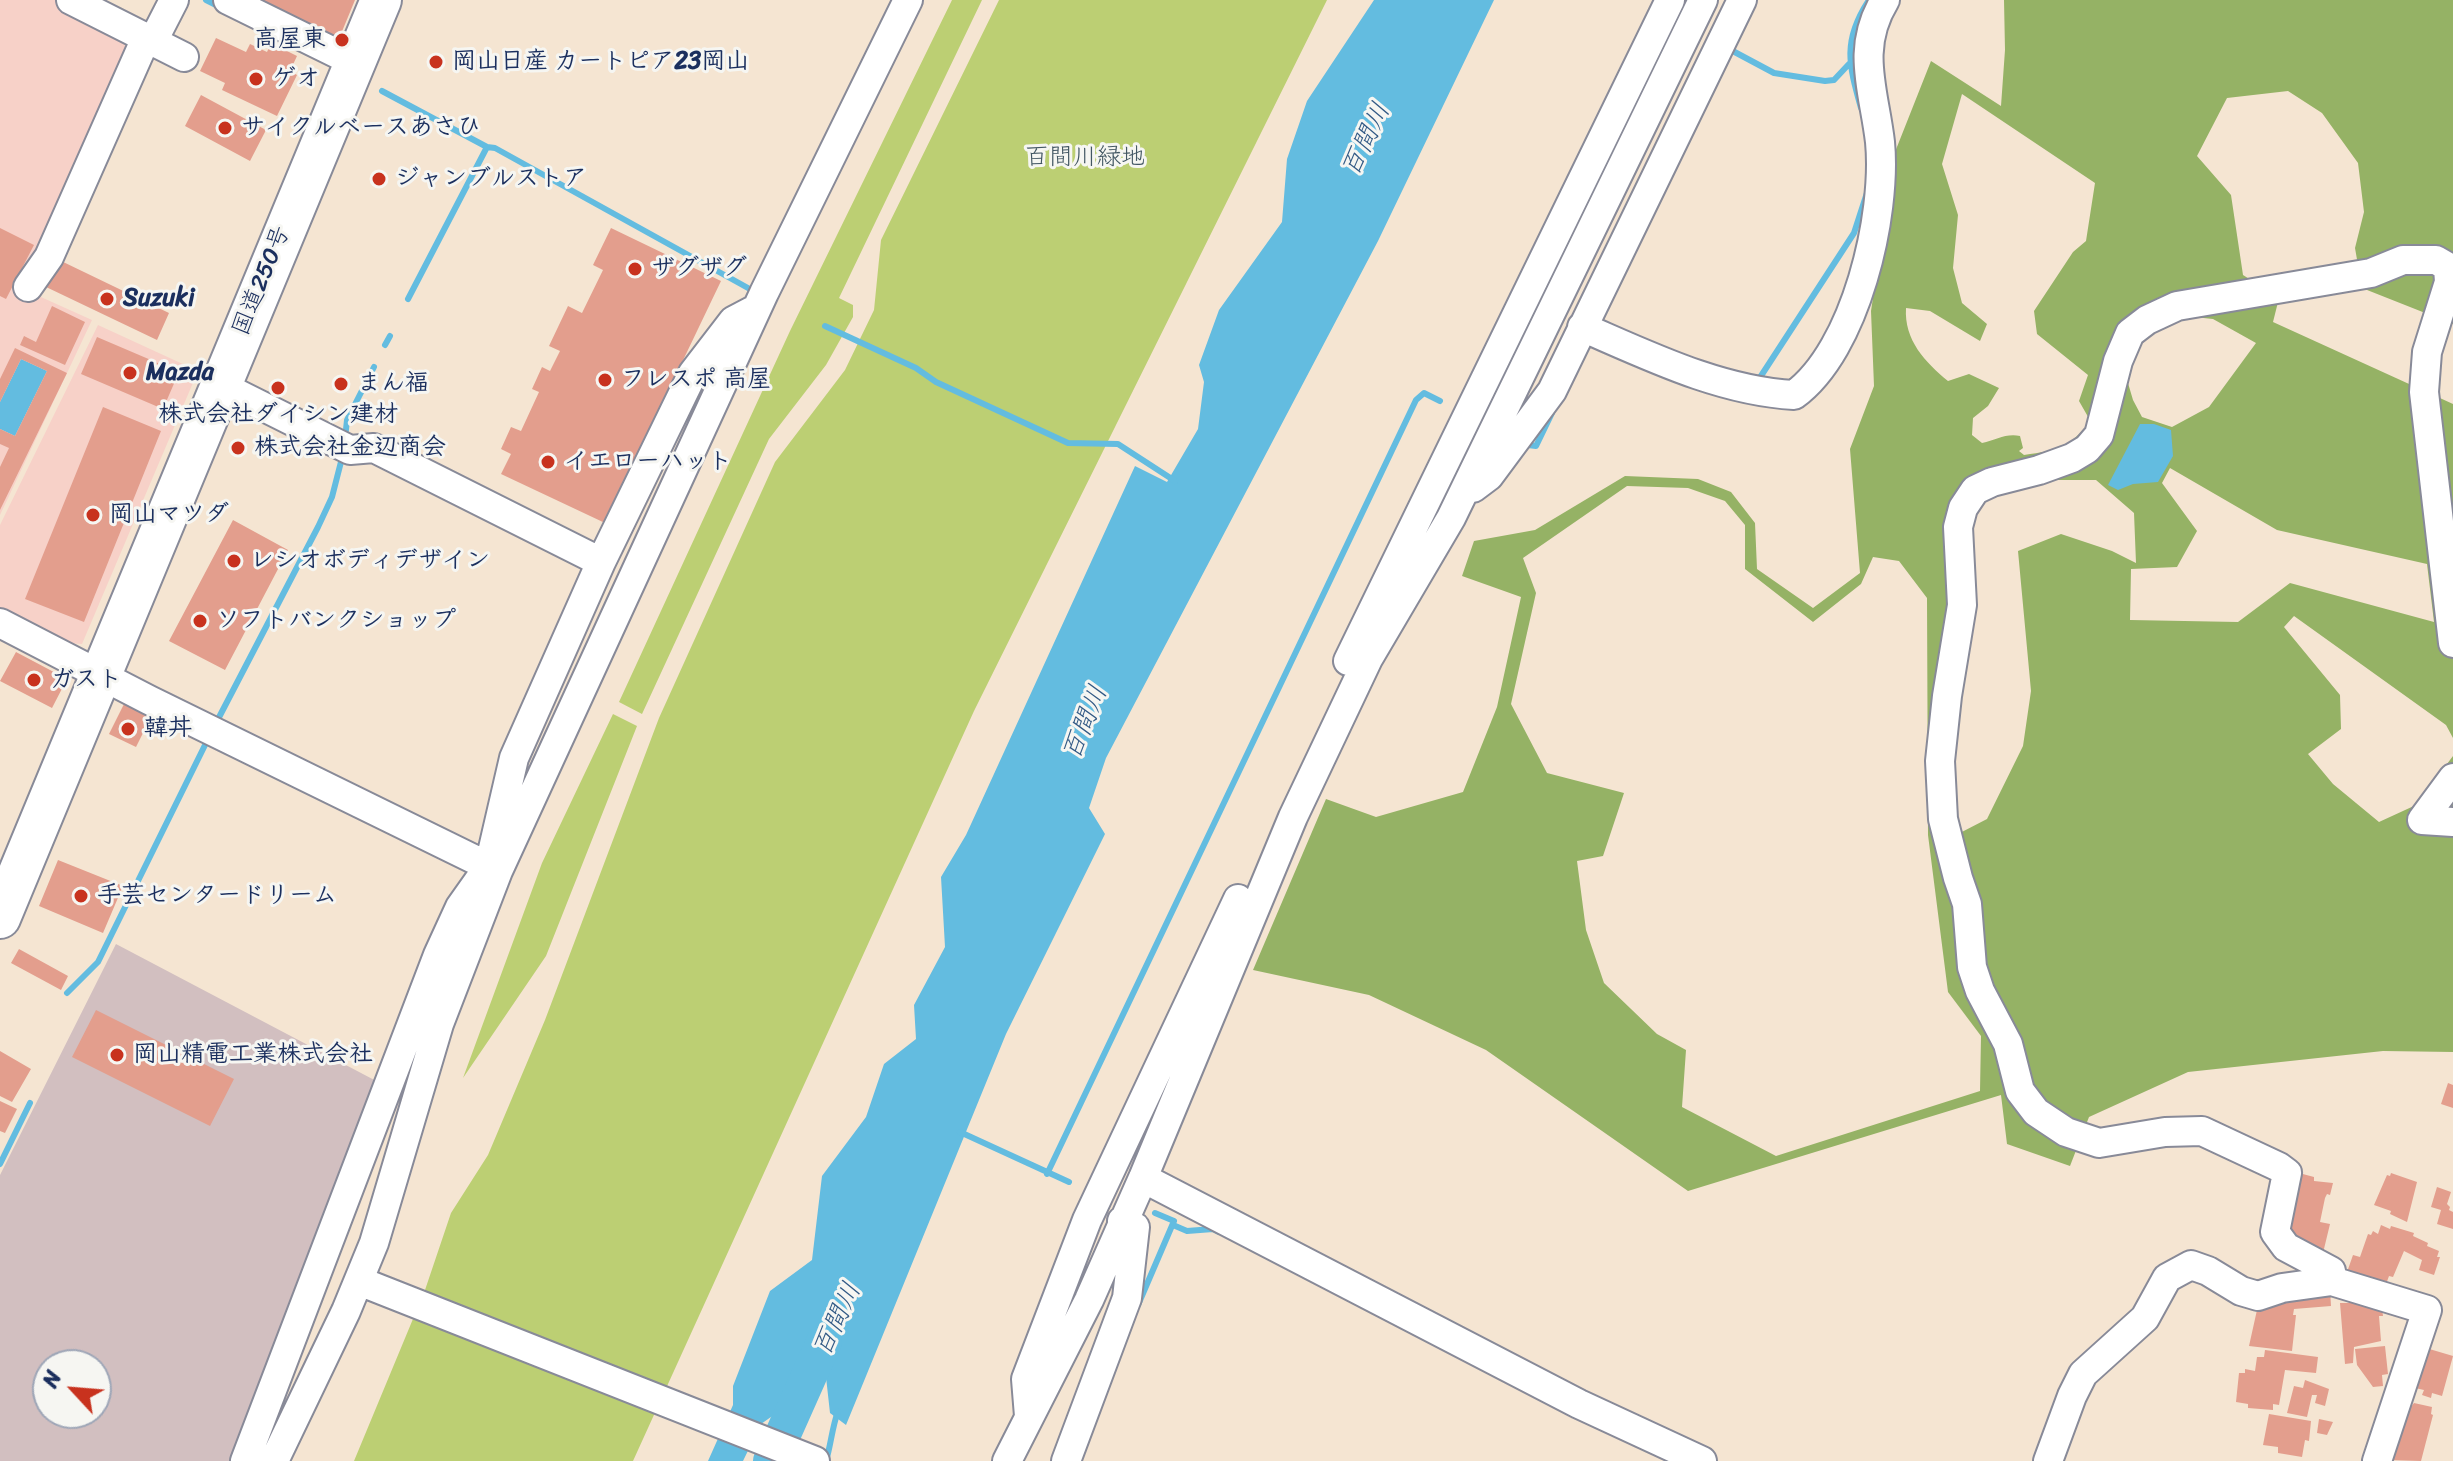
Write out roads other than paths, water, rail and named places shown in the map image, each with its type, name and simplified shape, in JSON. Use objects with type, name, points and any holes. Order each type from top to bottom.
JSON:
[{"type":"highway","name":"国道250号","points":[[0,918],[381,0]]},
{"type":"street","points":[[71,0],[184,57]]},
{"type":"street","points":[[28,287],[49,257],[150,40],[174,0]]},
{"type":"street","points":[[228,0],[354,62]]},
{"type":"street","points":[[274,1461],[359,1281],[395,1179],[439,1024],[493,868],[757,308],[908,0]]},
{"type":"street","points":[[1030,1417],[1026,1379],[1087,1220],[1385,582],[1670,0]]},
{"type":"street","points":[[1007,1461],[1083,1312],[1143,1178],[1293,817],[1368,659],[1442,535],[1703,0]]},
{"type":"street","points":[[1464,491],[1475,488],[1489,476],[1552,391],[1588,330],[1742,0]]},
{"type":"street","points":[[1588,330],[1664,362],[1750,388],[1794,395],[1806,387],[1837,344],[1854,304],[1875,235],[1881,189],[1880,144],[1869,75],[1868,39],[1885,0]]},
{"type":"street","points":[[2332,1281],[2331,1271],[2286,1247],[2275,1232],[2287,1173],[2279,1167],[2202,1131],[2165,1132],[2099,1143],[2066,1132],[2036,1112],[2020,1091],[2008,1044],[1980,991],[1972,967],[1967,904],[1943,819],[1940,761],[1962,605],[1958,527],[1963,508],[1975,490],[2072,458],[2087,449],[2099,435],[2118,361],[2130,333],[2147,320],[2177,306],[2357,276],[2403,260],[2436,260],[2448,267],[2449,282],[2427,352],[2424,392],[2453,643]]},
{"type":"street","points":[[245,1461],[438,955],[460,907],[493,868],[514,758],[601,562],[693,373],[733,321],[757,308]]},
{"type":"street","points":[[220,385],[344,447],[374,448],[601,562]]},
{"type":"street","points":[[0,623],[493,868]]},
{"type":"street","points":[[2453,778],[2422,820],[2453,822]]},
{"type":"street","points":[[1143,1178],[1579,1404],[1702,1461]]},
{"type":"street","points":[[1066,1461],[1127,1298],[1135,1227],[1122,1221]]},
{"type":"street","points":[[2048,1461],[2083,1374],[2145,1318],[2167,1278],[2191,1265],[2208,1271],[2241,1291],[2258,1296],[2282,1288],[2332,1281],[2427,1310],[2377,1461]]},
{"type":"street","points":[[359,1281],[815,1461]]},
{"type":"water","points":[[1374,0],[1494,0],[1378,241],[1106,758],[1089,808],[1105,834],[1006,1034],[846,1425],[830,1413],[824,1359],[788,1405],[761,1424],[743,1461],[708,1461],[733,1405],[733,1386],[770,1291],[812,1260],[822,1176],[866,1117],[884,1064],[916,1039],[914,1005],[945,947],[941,877],[966,835],[1135,466],[1167,482],[1198,429],[1204,382],[1199,365],[1219,310],[1282,222],[1287,159],[1307,101]]},
{"type":"water","points":[[21,359],[47,371],[15,436],[0,429],[0,402]]},
{"type":"water","points":[[2140,424],[2154,424],[2171,430],[2173,456],[2158,482],[2133,484],[2118,490],[2108,485]]},
{"type":"waterway","points":[[206,0],[220,7]]},
{"type":"waterway","points":[[1861,108],[1850,53],[1855,28],[1869,0]]},
{"type":"waterway","points":[[1729,49],[1774,73],[1825,81],[1834,80],[1849,64]]},
{"type":"waterway","points":[[382,91],[487,147],[495,148],[748,288]]},
{"type":"waterway","points":[[408,299],[487,147]]},
{"type":"waterway","points":[[1754,378],[1759,379],[1854,233],[1867,193]]},
{"type":"waterway","points":[[825,326],[1068,443],[1118,444],[1175,481]]},
{"type":"waterway","points":[[385,345],[390,336]]},
{"type":"waterway","points":[[345,439],[347,420],[374,367]]},
{"type":"waterway","points":[[1047,1174],[1416,400],[1424,393],[1440,401]]},
{"type":"waterway","points":[[1528,445],[1536,446],[1552,413]]},
{"type":"waterway","points":[[215,725],[318,527],[332,497],[343,454]]},
{"type":"waterway","points":[[67,993],[98,962],[208,739]]},
{"type":"waterway","points":[[0,1164],[30,1103]]},
{"type":"waterway","points":[[960,1132],[1069,1182]]},
{"type":"waterway","points":[[1138,1305],[1174,1221],[1155,1213]]},
{"type":"waterway","points":[[1173,1225],[1187,1231],[1213,1229],[1219,1232]]},
{"type":"waterway","name":"百間川","points":[[771,1461],[824,1342]]},
{"type":"waterway","points":[[826,1461],[838,1411]]},
{"type":"place","name":"高屋東","points":[[342,40]]},
{"type":"place","name":"岡山日産 カートピア23岡山","points":[[436,62]]},
{"type":"place","name":"ゲオ","points":[[256,79]]},
{"type":"place","name":"サイクルベースあさひ","points":[[225,128]]},
{"type":"place","name":"ジャンブルストア","points":[[379,179]]},
{"type":"place","name":"ザグザグ","points":[[635,269]]},
{"type":"place","name":"Suzuki","points":[[107,299]]},
{"type":"place","name":"Mazda","points":[[130,373]]},
{"type":"place","name":"フレスポ 高屋","points":[[605,380]]},
{"type":"place","name":"まん福","points":[[341,384]]},
{"type":"place","name":"株式会社ダイシン建材","points":[[278,388]]},
{"type":"place","name":"株式会社金辺商会","points":[[238,448]]},
{"type":"place","name":"イエローハット","points":[[548,462]]},
{"type":"place","name":"岡山マツダ","points":[[93,515]]},
{"type":"place","name":"レシオボディデザイン","points":[[234,561]]},
{"type":"place","name":"ソフトバンクショップ","points":[[200,621]]},
{"type":"place","name":"ガスト","points":[[34,680]]},
{"type":"place","name":"韓丼","points":[[128,729]]},
{"type":"place","name":"手芸センタードリーム","points":[[81,896]]},
{"type":"place","name":"岡山精電工業株式会社","points":[[117,1055]]},
{"type":"park label","name":"百間川緑地","points":[[1085,158]]}]
